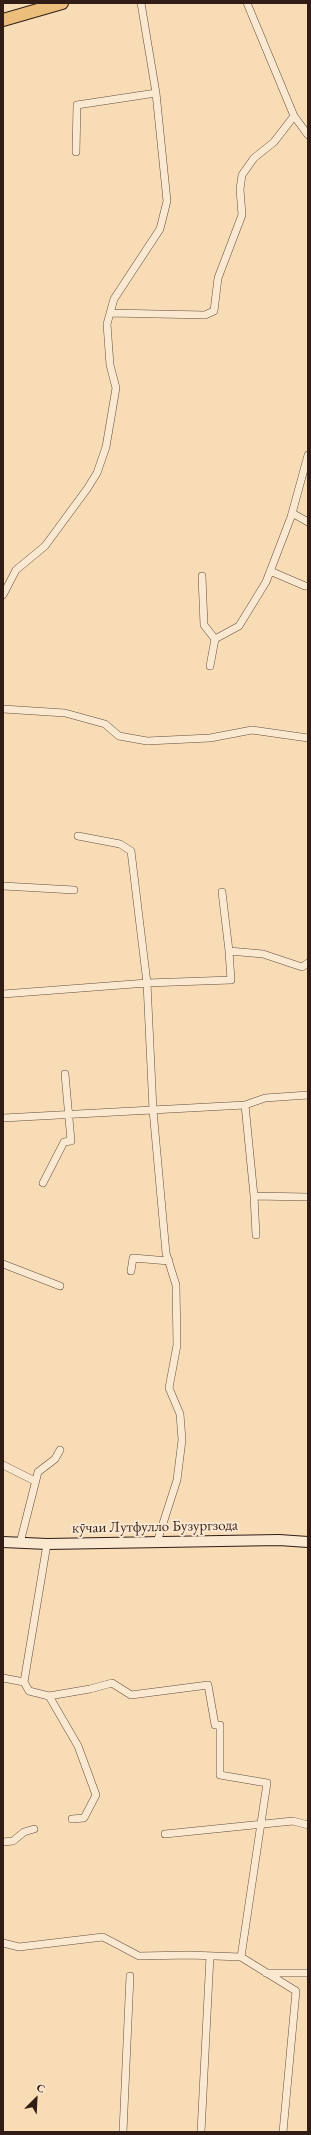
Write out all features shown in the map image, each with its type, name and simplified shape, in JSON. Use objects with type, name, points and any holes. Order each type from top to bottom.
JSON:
[{"type":"main road","points":[[3,20],[62,3]]},
{"type":"main road","name":"кӯчаи Лутфулло Бузургзода","points":[[3,1542],[47,1544],[279,1540],[308,1542]]},
{"type":"street","points":[[3,595],[16,570],[44,546],[87,489],[96,473],[106,447],[116,388],[110,365],[107,324],[114,298],[160,229],[165,208],[166,201],[156,93],[141,3]]},
{"type":"street","points":[[247,3],[294,116],[308,135]]},
{"type":"street","points":[[76,152],[76,106],[156,93]]},
{"type":"street","points":[[110,313],[205,315],[214,311],[218,278],[242,215],[240,189],[242,175],[254,158],[274,142],[294,116]]},
{"type":"street","points":[[215,639],[239,626],[266,582],[292,513],[308,455]]},
{"type":"street","points":[[292,513],[308,522]]},
{"type":"street","points":[[270,571],[305,586]]},
{"type":"street","points":[[202,576],[204,625],[215,639],[210,666]]},
{"type":"street","points":[[3,709],[65,713],[105,724],[119,736],[146,741],[210,738],[252,730],[308,738]]},
{"type":"street","points":[[78,836],[120,844],[131,850],[147,982],[153,1110],[166,1253],[176,1285],[177,1345],[169,1388],[180,1414],[182,1440],[177,1480],[157,1542]]},
{"type":"street","points":[[3,886],[74,890]]},
{"type":"street","points":[[3,994],[147,982],[231,980],[222,892]]},
{"type":"street","points":[[228,950],[264,954],[302,967],[308,963]]},
{"type":"street","points":[[42,1183],[64,1142],[71,1141],[65,1074]]},
{"type":"street","points":[[3,1118],[245,1105],[265,1098],[308,1095]]},
{"type":"street","points":[[245,1105],[254,1196],[256,1235]]},
{"type":"street","points":[[254,1196],[308,1197]]},
{"type":"street","points":[[131,1271],[133,1258],[169,1261]]},
{"type":"street","points":[[3,1264],[60,1286]]},
{"type":"street","points":[[20,1543],[38,1472],[55,1459],[60,1450]]},
{"type":"street","points":[[3,1465],[35,1481]]},
{"type":"street","points":[[47,1544],[24,1682],[29,1692],[49,1696],[90,1689],[112,1683],[131,1695],[208,1685],[214,1725],[220,1725],[220,1775],[267,1783],[241,1957]]},
{"type":"street","points":[[3,1678],[24,1682]]},
{"type":"street","points":[[49,1696],[78,1746],[96,1795],[84,1818],[72,1819]]},
{"type":"street","points":[[165,1834],[261,1823],[293,1821],[308,1825]]},
{"type":"street","points":[[3,1842],[13,1841],[24,1832],[34,1829]]},
{"type":"street","points":[[3,1943],[19,1947],[103,1937],[139,1956],[241,1957],[296,1991],[283,2132]]},
{"type":"street","points":[[201,2132],[210,1956]]},
{"type":"street","points":[[266,1973],[308,1973]]},
{"type":"street","points":[[123,2132],[130,1976]]}]
